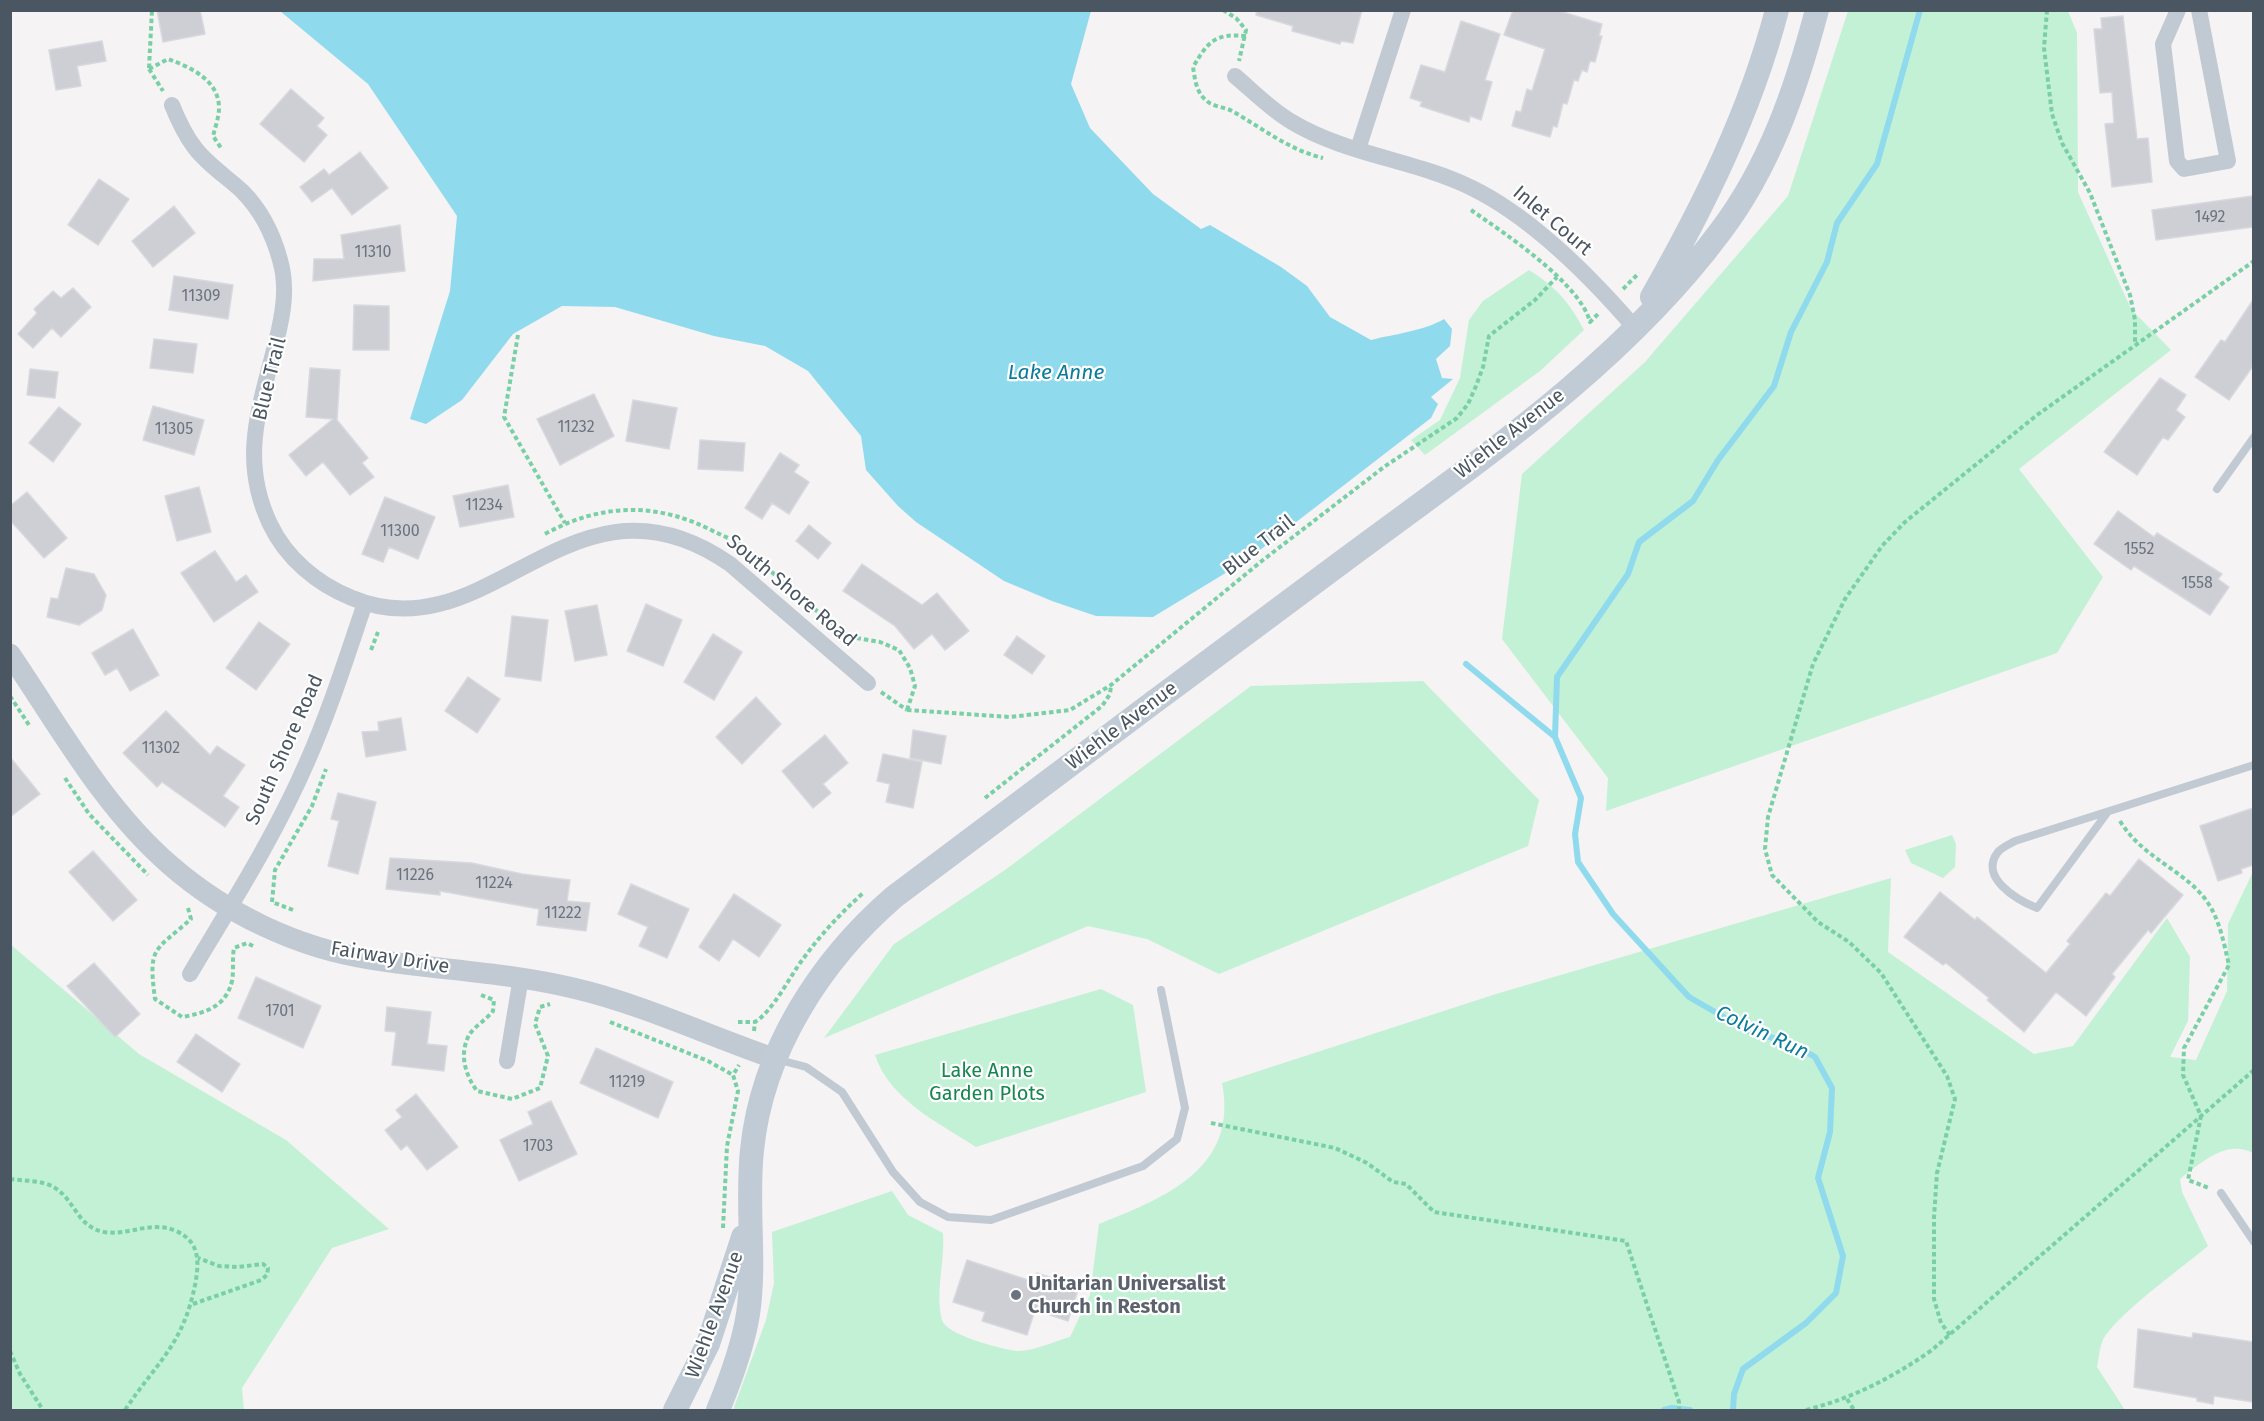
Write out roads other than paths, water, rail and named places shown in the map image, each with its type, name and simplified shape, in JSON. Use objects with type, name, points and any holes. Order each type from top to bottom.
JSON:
[{"type":"main road","name":"Wiehle Avenue","points":[[1635,328],[1690,231],[1728,150],[1748,101],[1777,10]]},
{"type":"main road","name":"Wiehle Avenue","points":[[718,1410],[748,1315],[752,1150],[765,1087],[776,1059],[815,983],[840,949],[862,925],[894,897],[1473,465],[1576,382],[1635,328],[1706,251],[1754,180],[1794,92],[1817,10]]},
{"type":"main road","name":"Wiehle Avenue","points":[[675,1410],[708,1344],[750,1217]]},
{"type":"street","points":[[1358,149],[1403,10]]},
{"type":"street","points":[[2178,10],[2163,44],[2177,162],[2184,169],[2228,161],[2199,10]]},
{"type":"street","name":"Inlet Court","points":[[1235,75],[1290,121],[1358,149],[1437,173],[1485,195],[1531,227],[1612,301],[1635,328]]},
{"type":"street","name":"South Shore Road","points":[[172,105],[182,129],[196,149],[244,192],[261,214],[273,238],[281,263],[284,289],[282,317],[254,431],[252,459],[262,507],[273,531],[287,552],[305,571],[328,587],[365,603],[394,608],[423,607],[449,602],[579,540],[606,532],[633,529],[659,532],[685,538],[710,550],[730,564],[868,683]]},
{"type":"street","name":"South Shore Road","points":[[190,974],[274,831],[334,696],[365,603]]},
{"type":"street","name":"Fairway Drive","points":[[11,654],[109,800],[137,834],[170,865],[229,908],[281,934],[326,950],[369,959],[521,977],[616,1000],[776,1059]]},
{"type":"street","points":[[507,1061],[521,977]]},
{"type":"lane","points":[[2217,489],[2253,437]]},
{"type":"lane","points":[[2110,812],[2037,908],[2023,903],[1996,880],[1992,868],[1998,852],[2015,842],[2253,765]]},
{"type":"lane","points":[[776,1059],[806,1066],[842,1092],[893,1172],[920,1202],[948,1217],[991,1220],[1143,1166],[1177,1139],[1185,1108],[1161,990]]},
{"type":"lane","points":[[2221,1193],[2253,1242]]},
{"type":"water","name":"Lake Anne","points":[[280,11],[1091,11],[1071,84],[1090,128],[1153,194],[1201,229],[1210,225],[1281,267],[1307,286],[1330,317],[1371,340],[1418,329],[1444,319],[1452,329],[1450,346],[1436,359],[1442,378],[1453,379],[1431,397],[1438,404],[1431,418],[1247,560],[1153,617],[1096,616],[1052,601],[1004,581],[916,522],[898,506],[866,470],[861,436],[808,371],[765,346],[714,336],[615,307],[562,306],[513,334],[462,400],[426,424],[410,419],[450,291],[457,216],[368,84]]},
{"type":"waterway","points":[[1555,737],[1557,677],[1628,574],[1639,542],[1693,501],[1718,460],[1774,386],[1791,332],[1827,262],[1837,223],[1877,164],[1920,10]]},
{"type":"waterway","name":"Colvin Run","points":[[1466,664],[1555,737],[1581,798],[1575,834],[1578,862],[1613,914],[1689,997],[1748,1031],[1791,1043],[1815,1057],[1832,1088],[1830,1132],[1818,1178],[1843,1256],[1836,1293],[1806,1323],[1743,1369],[1734,1394],[1733,1410]]},
{"type":"waterway","points":[[1664,1410],[1672,1408],[1690,1410]]},
{"type":"place","name":"Unitarian Universalist Church in Reston","points":[[1016,1295]]},
{"type":"park label","name":"Lake Anne Garden Plots","points":[[987,1082]]}]
